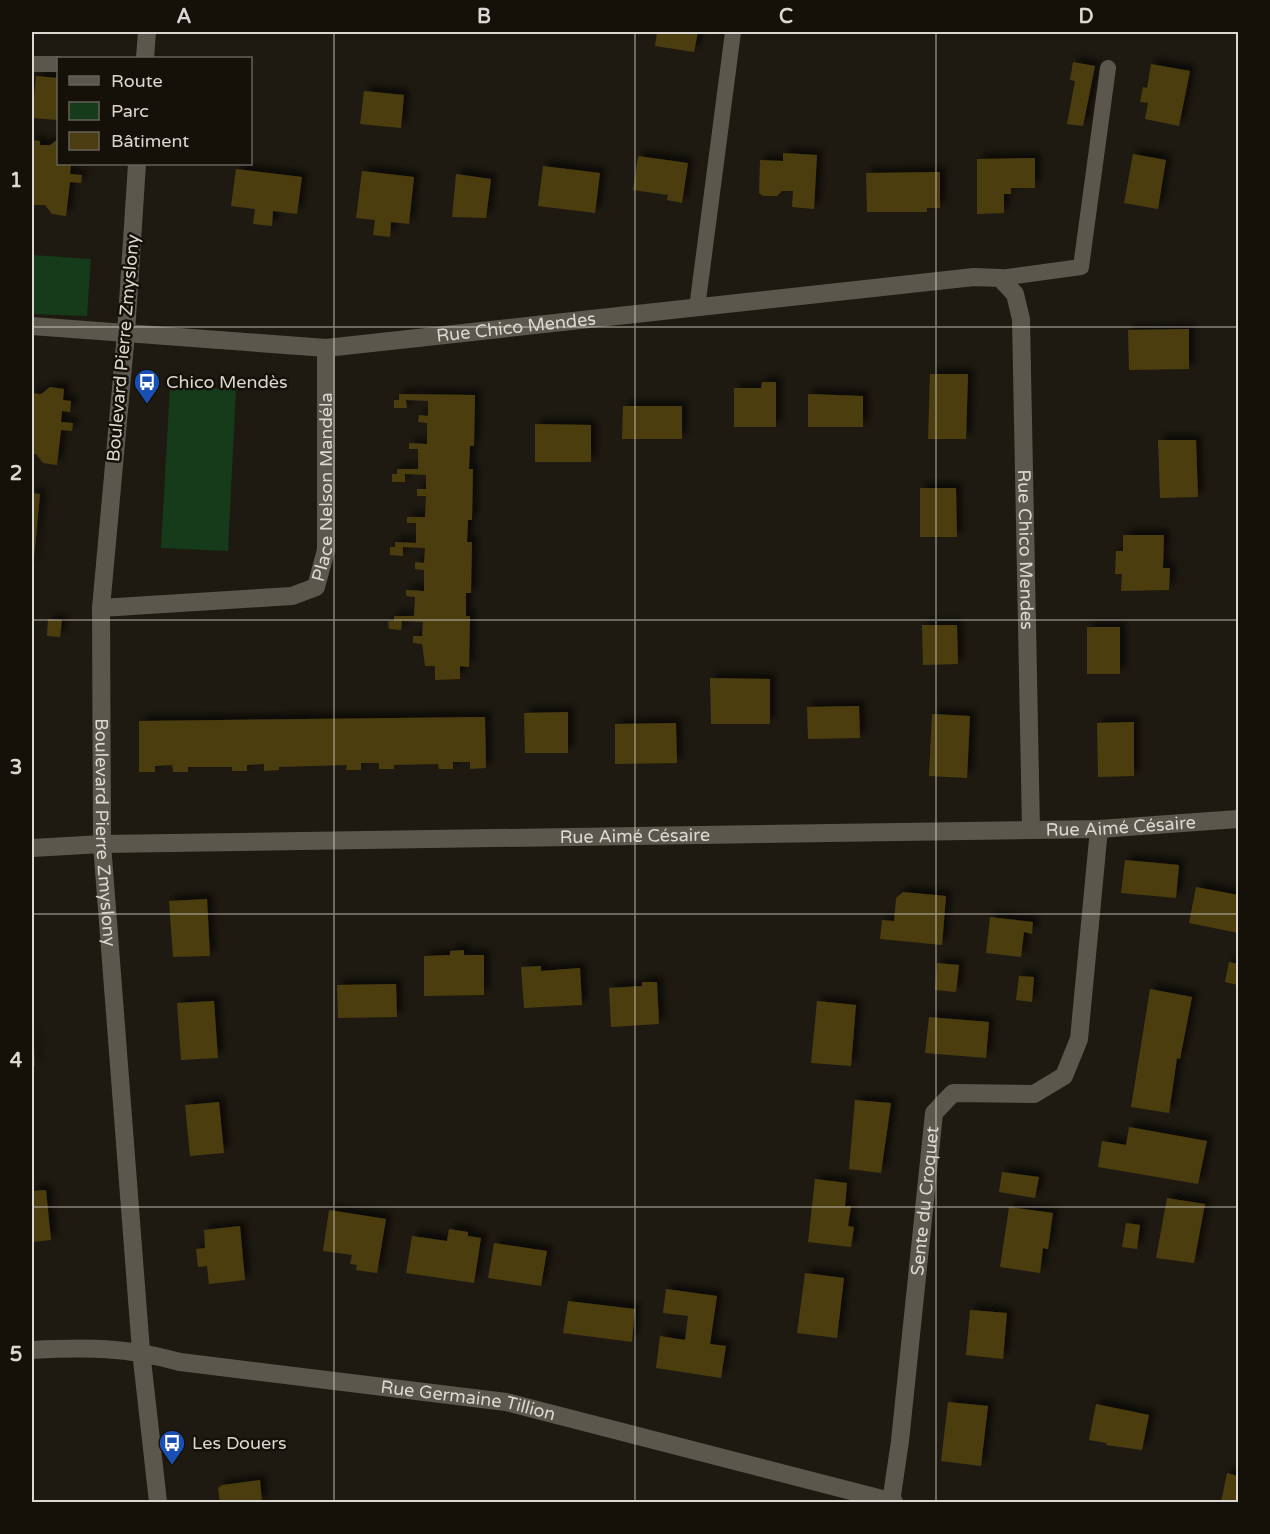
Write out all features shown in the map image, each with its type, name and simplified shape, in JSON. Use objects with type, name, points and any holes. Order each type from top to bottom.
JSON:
[{"type":"street","points":[[145,57],[147,32]]},
{"type":"street","name":"Boulevard Pierre Zmyslony","points":[[137,165],[126,333],[101,608],[102,844],[141,1351],[158,1503]]},
{"type":"street","name":"Rue Chico Mendes","points":[[32,326],[326,348],[974,277],[1000,278],[1015,294],[1021,319],[1031,829]]},
{"type":"street","name":"Place Nelson Mandéla","points":[[101,608],[292,596],[316,587],[326,550],[326,348]]},
{"type":"street","name":"Rue Aimé Césaire","points":[[32,848],[102,844],[1099,829],[1239,819]]},
{"type":"street","name":"Sente du Croquet","points":[[892,1502],[934,1113],[953,1093],[1034,1094],[1064,1076],[1079,1039],[1099,829]]},
{"type":"street","name":"Rue Germaine Tillion","points":[[32,1350],[95,1347],[141,1351],[180,1362],[506,1402],[892,1502]]},
{"type":"lane","points":[[697,308],[733,32]]},
{"type":"lane","points":[[32,64],[57,64]]},
{"type":"lane","name":"Rue Chico Mendes","points":[[1000,278],[1081,267],[1108,68]]},
{"type":"green space","points":[[32,255],[91,259],[87,316],[32,314]]},
{"type":"green space","points":[[170,386],[236,389],[228,551],[161,548]]},
{"type":"building","points":[[657,32],[698,32],[694,52],[655,46]]},
{"type":"building","points":[[1073,62],[1095,66],[1083,126],[1067,124],[1075,81],[1070,80]]},
{"type":"building","points":[[1151,64],[1190,71],[1179,126],[1145,119],[1148,103],[1140,102],[1143,87],[1147,88]]},
{"type":"building","points":[[36,76],[57,78],[57,120],[32,118]]},
{"type":"building","points":[[364,91],[404,95],[401,128],[360,124]]},
{"type":"building","points":[[32,140],[40,141],[40,145],[50,145],[57,140],[57,165],[71,165],[70,174],[82,175],[81,183],[70,182],[66,216],[52,214],[45,205],[34,205],[32,208]]},
{"type":"building","points":[[783,153],[817,155],[814,209],[792,207],[793,191],[782,191],[777,196],[763,196],[759,193],[760,160],[783,161]]},
{"type":"building","points":[[1133,154],[1166,160],[1158,209],[1124,203]]},
{"type":"building","points":[[638,156],[688,163],[682,203],[667,200],[668,195],[633,190]]},
{"type":"building","points":[[1035,158],[1035,188],[1011,188],[1011,194],[1004,194],[1004,213],[977,214],[977,159]]},
{"type":"building","points":[[543,166],[600,173],[595,213],[538,206]]},
{"type":"building","points":[[236,169],[302,177],[297,214],[273,211],[272,226],[253,224],[255,209],[231,206]]},
{"type":"building","points":[[362,171],[414,177],[409,224],[391,222],[390,237],[373,235],[375,220],[356,218]]},
{"type":"building","points":[[940,172],[940,208],[927,208],[927,212],[867,212],[866,173]]},
{"type":"building","points":[[456,174],[491,179],[486,218],[452,217]]},
{"type":"building","points":[[1189,329],[1189,369],[1129,370],[1128,330]]},
{"type":"building","points":[[930,374],[968,374],[966,439],[928,439]]},
{"type":"building","points":[[762,382],[776,382],[776,427],[734,427],[734,388],[761,388]]},
{"type":"building","points":[[50,387],[64,389],[63,400],[71,401],[70,412],[62,411],[61,422],[73,423],[72,431],[61,430],[57,465],[43,463],[36,454],[32,454],[32,393],[41,394]]},
{"type":"building","points":[[399,394],[475,395],[474,446],[470,446],[469,469],[473,469],[472,520],[468,520],[467,542],[472,542],[471,593],[466,593],[466,616],[470,616],[469,667],[460,666],[460,679],[435,680],[435,666],[425,666],[422,644],[413,643],[413,636],[422,636],[423,622],[402,621],[401,630],[389,629],[388,621],[394,621],[394,616],[414,616],[415,597],[406,596],[406,590],[424,591],[424,570],[415,569],[415,562],[424,563],[425,548],[403,547],[403,556],[390,555],[390,547],[395,547],[395,542],[416,543],[416,523],[407,523],[407,517],[425,517],[426,496],[417,496],[417,489],[426,489],[426,475],[405,474],[405,482],[392,482],[392,474],[397,474],[397,469],[418,469],[418,449],[409,449],[409,443],[427,444],[427,423],[418,422],[419,415],[428,416],[428,401],[406,400],[407,408],[394,408],[394,400],[399,400]]},
{"type":"building","points":[[808,394],[863,396],[863,427],[808,427]]},
{"type":"building","points":[[623,406],[682,406],[682,439],[622,439]]},
{"type":"building","points":[[535,424],[591,425],[591,462],[535,462]]},
{"type":"building","points":[[1158,440],[1196,440],[1198,497],[1160,498]]},
{"type":"building","points":[[920,488],[956,488],[957,537],[920,537]]},
{"type":"building","points":[[32,493],[40,494],[33,569],[32,569]]},
{"type":"building","points":[[1123,535],[1164,535],[1163,568],[1170,568],[1169,590],[1121,591],[1122,574],[1115,574],[1116,551],[1123,551]]},
{"type":"building","points":[[48,619],[62,620],[60,637],[47,636]]},
{"type":"building","points":[[922,625],[957,625],[958,664],[923,665]]},
{"type":"building","points":[[1087,627],[1120,627],[1120,674],[1087,674]]},
{"type":"building","points":[[710,678],[770,679],[770,724],[711,724]]},
{"type":"building","points":[[859,706],[860,738],[808,739],[807,707]]},
{"type":"building","points":[[568,712],[568,753],[525,753],[524,713]]},
{"type":"building","points":[[932,714],[970,716],[967,778],[929,776]]},
{"type":"building","points":[[485,717],[486,768],[470,769],[470,762],[453,762],[453,769],[439,769],[438,764],[394,765],[394,769],[379,769],[379,763],[361,763],[361,770],[346,770],[347,765],[279,767],[279,770],[264,771],[264,764],[247,765],[247,771],[232,771],[232,767],[188,767],[188,772],[173,772],[172,765],[155,766],[155,772],[139,772],[139,721]]},
{"type":"building","points":[[1134,722],[1134,776],[1098,777],[1097,723]]},
{"type":"building","points":[[676,723],[677,763],[615,764],[615,724]]},
{"type":"building","points":[[1125,860],[1179,865],[1176,898],[1121,893]]},
{"type":"building","points":[[1196,887],[1238,895],[1238,933],[1189,923]]},
{"type":"building","points":[[903,892],[946,896],[942,945],[880,939],[882,920],[894,921],[896,898]]},
{"type":"building","points":[[207,899],[210,956],[173,957],[169,901]]},
{"type":"building","points":[[990,917],[1033,922],[1032,934],[1024,932],[1021,957],[986,953]]},
{"type":"building","points":[[464,950],[464,955],[484,955],[484,995],[424,996],[424,956],[450,955],[450,951]]},
{"type":"building","points":[[1229,962],[1238,964],[1238,985],[1225,982]]},
{"type":"building","points":[[937,963],[959,965],[956,992],[935,990]]},
{"type":"building","points":[[541,966],[541,971],[580,968],[582,1005],[524,1008],[521,967]]},
{"type":"building","points":[[1019,976],[1034,977],[1032,1002],[1016,1000]]},
{"type":"building","points":[[642,982],[657,982],[659,1024],[611,1027],[609,988],[642,986]]},
{"type":"building","points":[[396,984],[397,1017],[338,1018],[337,985]]},
{"type":"building","points":[[1150,989],[1192,997],[1180,1059],[1177,1058],[1169,1113],[1131,1107]]},
{"type":"building","points":[[214,1001],[218,1058],[181,1060],[177,1003]]},
{"type":"building","points":[[817,1001],[856,1005],[851,1066],[811,1063]]},
{"type":"building","points":[[929,1017],[989,1022],[986,1058],[925,1053]]},
{"type":"building","points":[[33,1029],[35,1066],[32,1066]]},
{"type":"building","points":[[855,1100],[891,1103],[881,1173],[849,1169]]},
{"type":"building","points":[[219,1102],[224,1153],[190,1156],[185,1105]]},
{"type":"building","points":[[1129,1127],[1207,1141],[1198,1184],[1098,1167],[1102,1141],[1126,1145]]},
{"type":"building","points":[[1002,1172],[1039,1177],[1035,1198],[999,1192]]},
{"type":"building","points":[[815,1179],[847,1183],[845,1206],[851,1206],[848,1226],[854,1227],[851,1247],[808,1242]]},
{"type":"building","points":[[46,1190],[51,1240],[32,1242],[32,1191]]},
{"type":"building","points":[[1167,1198],[1205,1204],[1194,1263],[1156,1258]]},
{"type":"building","points":[[1009,1207],[1053,1213],[1048,1249],[1043,1248],[1040,1273],[1000,1267]]},
{"type":"building","points":[[329,1210],[386,1219],[377,1273],[356,1270],[357,1265],[350,1264],[352,1255],[323,1251]]},
{"type":"building","points":[[1126,1223],[1140,1225],[1137,1249],[1122,1247]]},
{"type":"building","points":[[240,1226],[245,1280],[209,1284],[207,1266],[198,1267],[196,1249],[205,1248],[204,1230]]},
{"type":"building","points":[[449,1229],[468,1232],[468,1236],[481,1238],[474,1283],[406,1273],[412,1236],[447,1241]]},
{"type":"building","points":[[494,1243],[547,1251],[541,1286],[488,1278]]},
{"type":"building","points":[[805,1273],[844,1278],[837,1338],[797,1333]]},
{"type":"building","points":[[666,1289],[717,1296],[710,1344],[726,1346],[721,1378],[656,1368],[660,1336],[685,1340],[688,1316],[663,1313]]},
{"type":"building","points":[[568,1301],[635,1309],[632,1342],[563,1333]]},
{"type":"building","points":[[970,1310],[1007,1313],[1003,1359],[966,1355]]},
{"type":"building","points":[[948,1402],[988,1406],[981,1466],[941,1461]]},
{"type":"building","points":[[1096,1404],[1149,1415],[1142,1450],[1089,1440]]},
{"type":"building","points":[[1227,1473],[1238,1476],[1238,1502],[1221,1502]]},
{"type":"building","points":[[260,1480],[262,1502],[220,1502],[218,1488],[222,1485]]},
{"type":"place","name":"Chico Mendès","points":[[147,405]]},
{"type":"place","name":"Les Douers","points":[[172,1466]]}]
